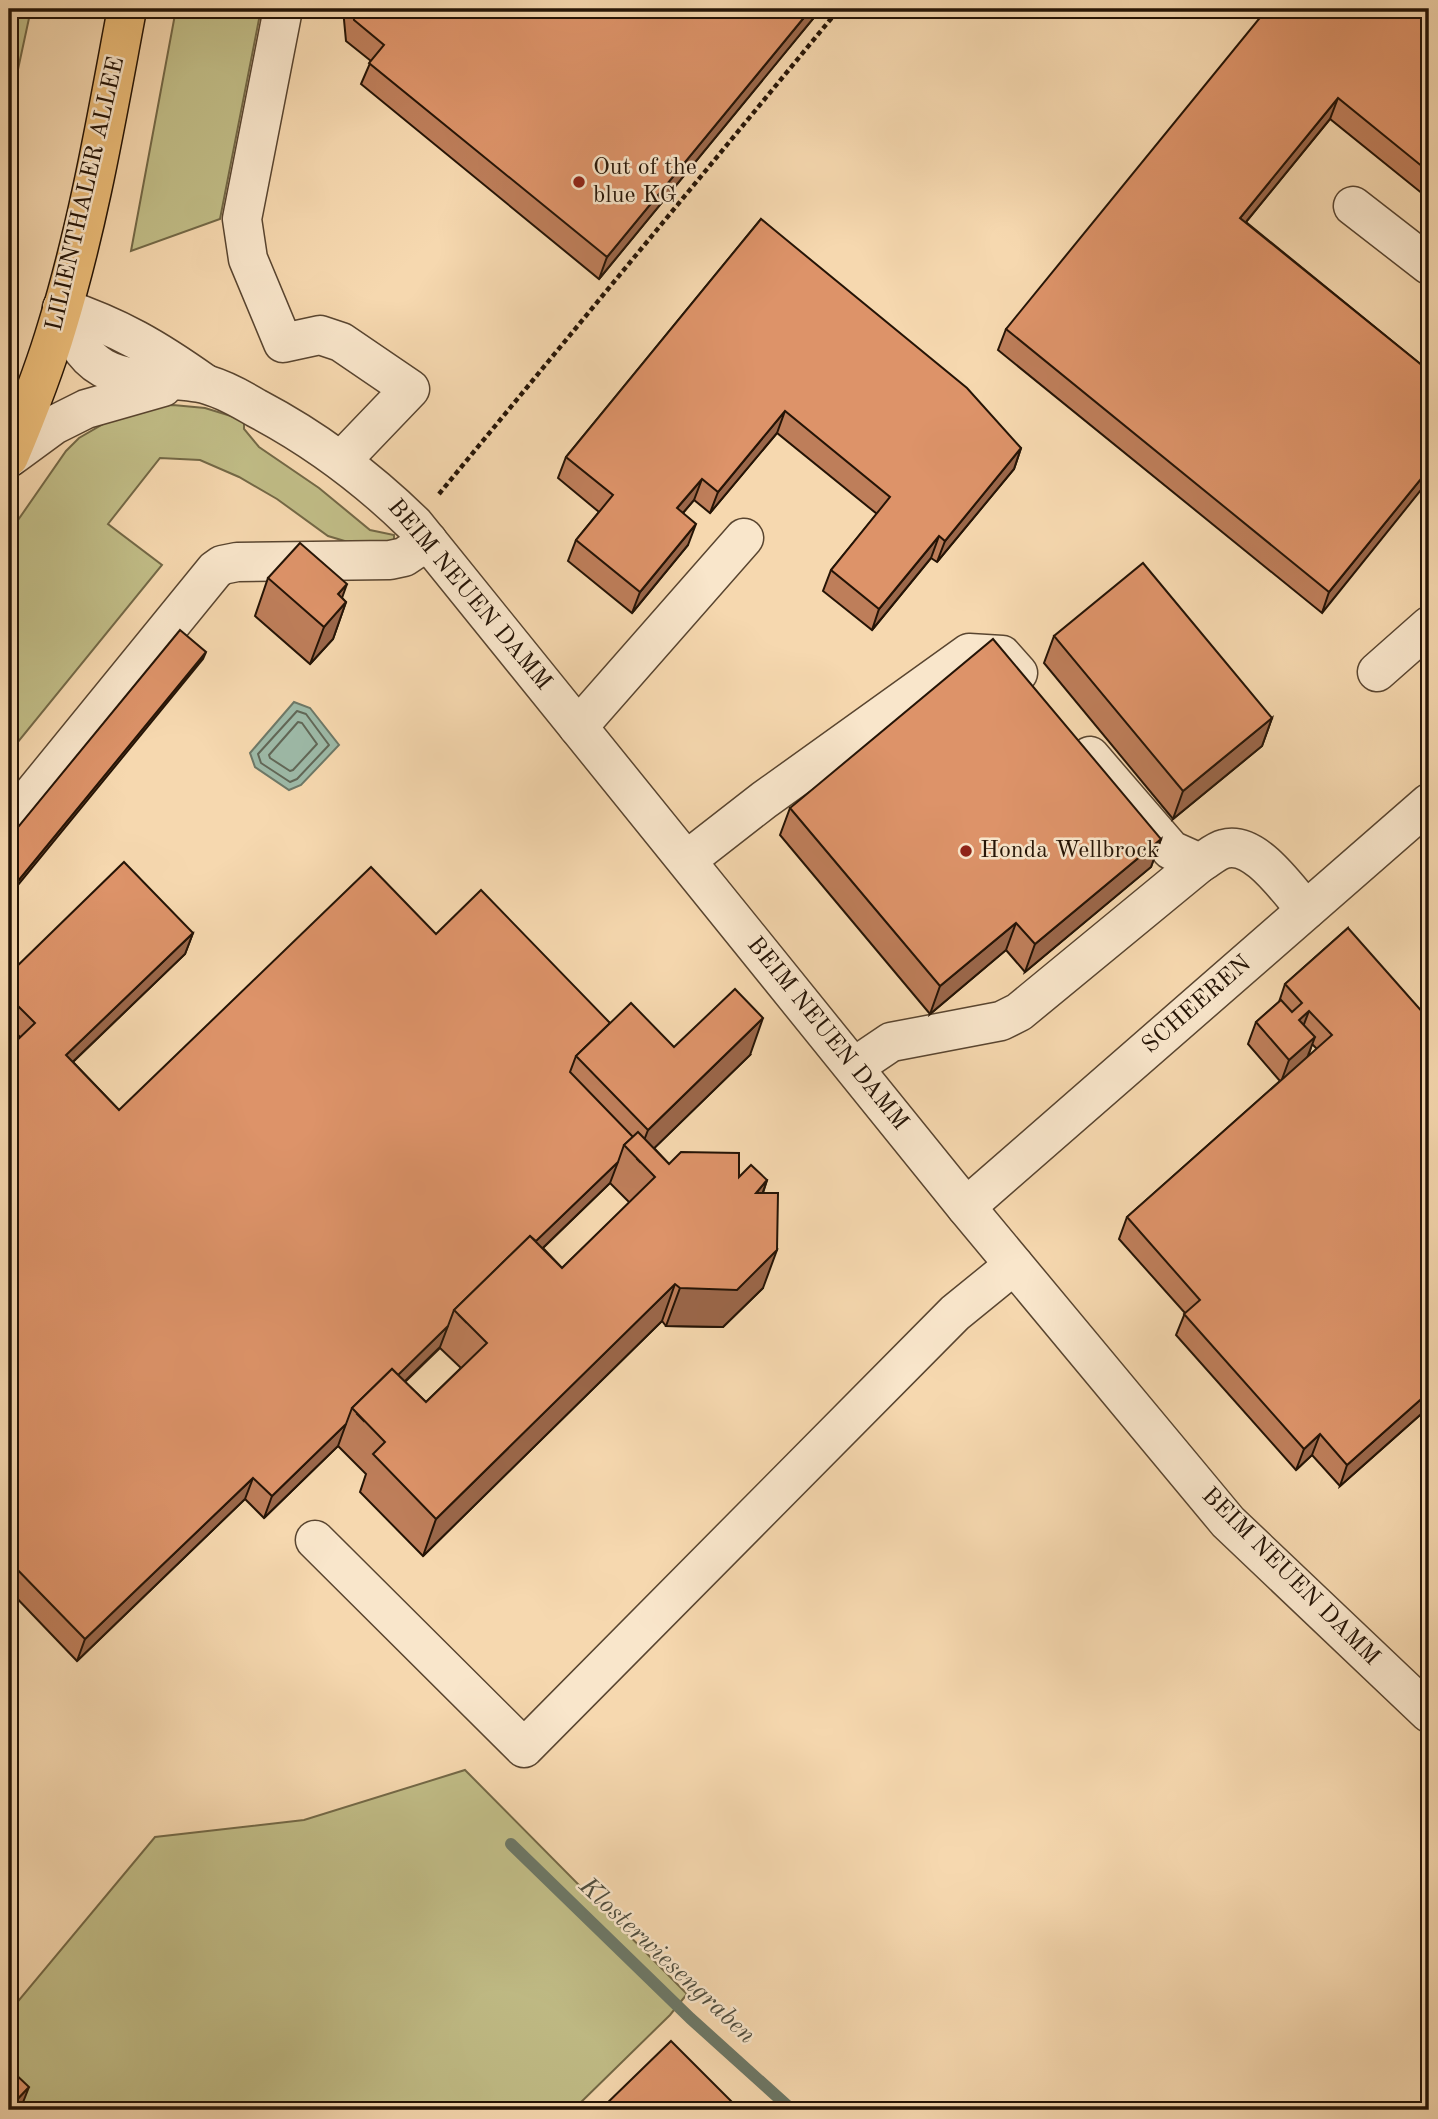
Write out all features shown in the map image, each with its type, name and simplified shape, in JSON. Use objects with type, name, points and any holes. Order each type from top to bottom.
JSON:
[{"type":"main road","name":"LILIENTHALER ALLEE","points":[[9,457],[27,413],[62,308],[86,216],[127,9]]},
{"type":"street","points":[[283,9],[242,219],[248,260],[283,343],[320,334],[341,342],[410,389],[341,461]]},
{"type":"street","points":[[1353,206],[1429,265]]},
{"type":"street","name":"BEIM NEUEN DAMM","points":[[62,308],[99,320],[146,344],[194,383],[267,413],[341,461],[381,492],[421,533],[966,1207],[1228,1522],[1429,1713]]},
{"type":"street","points":[[9,457],[54,425],[86,409],[194,383]]},
{"type":"street","points":[[9,823],[215,570],[222,565],[237,562],[390,560],[412,553],[421,533]]},
{"type":"street","points":[[578,727],[744,538]]},
{"type":"street","points":[[1377,673],[1429,626]]},
{"type":"street","points":[[687,860],[764,800],[969,653],[1002,655],[1038,696]]},
{"type":"street","points":[[1065,727],[1171,850],[1200,863]]},
{"type":"street","name":"SCHEEREN","points":[[966,1207],[1429,803]]},
{"type":"street","points":[[854,1068],[891,1042],[1001,1021],[1018,1012],[1200,863],[1223,849],[1238,848],[1259,857],[1306,910]]},
{"type":"street","points":[[315,1540],[524,1748],[955,1313],[1014,1265]]},
{"type":"path","points":[[421,533],[839,9]]},
{"type":"shaded area","points":[[9,9],[31,9],[9,111]]},
{"type":"shaded area","points":[[176,9],[261,9],[220,219],[131,251]]},
{"type":"shaded area","points":[[157,406],[205,408],[244,420],[244,429],[259,447],[319,488],[370,530],[394,535],[394,541],[358,545],[328,536],[277,499],[239,477],[200,460],[160,458],[108,524],[162,565],[9,753],[9,533],[66,451],[79,438],[112,419]]},
{"type":"shaded area","points":[[465,1770],[687,1994],[670,2015],[573,2110],[28,2110],[12,2085],[9,2012],[155,1837],[304,1820]]},
{"type":"water","points":[[294,702],[310,708],[339,745],[301,785],[289,790],[255,767],[250,753]]},
{"type":"building","name":"Out of the blue KG","points":[[353,9],[811,9],[607,257],[369,63],[384,45],[354,20]]},
{"type":"building","points":[[1267,9],[1429,9],[1429,172],[1338,98],[1240,218],[1429,371],[1429,469],[1329,592],[1006,329]]},
{"type":"building","points":[[761,219],[967,388],[1021,448],[945,541],[939,536],[879,609],[831,570],[890,497],[785,411],[718,492],[702,479],[677,508],[696,524],[640,592],[576,540],[613,495],[566,457]]},
{"type":"building","points":[[300,543],[347,584],[338,594],[346,602],[324,627],[268,578]]},
{"type":"building","points":[[1143,563],[1272,718],[1183,791],[1054,636]]},
{"type":"building","points":[[180,630],[206,652],[9,892],[9,838]]},
{"type":"building","name":"Honda Wellbrock","points":[[993,639],[1161,839],[1035,944],[1016,923],[940,986],[790,808]]},
{"type":"building","points":[[124,862],[193,933],[66,1055],[119,1110],[371,867],[436,934],[481,890],[610,1023],[576,1056],[570,1072],[633,1137],[624,1145],[618,1162],[536,1241],[530,1236],[454,1310],[448,1326],[398,1375],[392,1369],[352,1408],[346,1424],[272,1496],[253,1478],[85,1639],[9,1561],[9,1048],[35,1023],[9,997],[9,974]]},
{"type":"building","points":[[1348,928],[1425,1015],[1429,1011],[1429,1392],[1347,1465],[1320,1434],[1304,1449],[1184,1314],[1200,1300],[1127,1217],[1332,1035],[1309,1011],[1299,1020],[1315,1037],[1289,1060],[1256,1022],[1281,1000],[1292,1012],[1302,1003],[1285,984]]},
{"type":"building","points":[[735,989],[763,1018],[648,1130],[576,1056],[631,1003],[674,1047]]},
{"type":"building","points":[[638,1132],[669,1164],[681,1152],[739,1153],[739,1177],[751,1165],[767,1180],[756,1193],[778,1193],[777,1250],[737,1290],[680,1288],[675,1284],[436,1519],[373,1454],[385,1442],[352,1408],[392,1369],[426,1402],[487,1343],[454,1310],[530,1236],[562,1268],[655,1177],[624,1145]]},
{"type":"building","points":[[671,2041],[740,2110],[600,2110]]},
{"type":"building","points":[[9,2068],[29,2087],[9,2108]]},
{"type":"waterway","name":"Klosterwiesengraben","points":[[511,1844],[690,2018],[792,2110]]},
{"type":"place","name":"Out of the blue KG","points":[[579,182]]},
{"type":"place","name":"Honda Wellbrock","points":[[966,851]]}]
